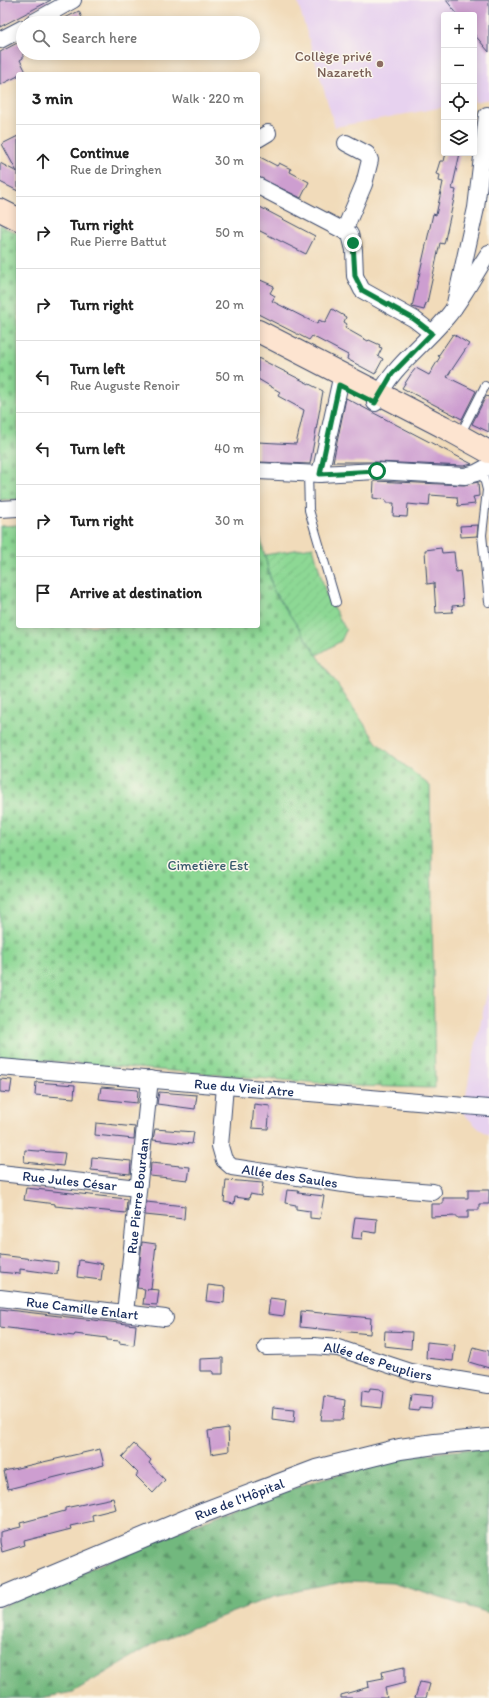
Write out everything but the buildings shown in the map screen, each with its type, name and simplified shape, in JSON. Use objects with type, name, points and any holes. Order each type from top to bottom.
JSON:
[{"type":"main road","points":[[0,197],[16,205]]},
{"type":"main road","points":[[0,210],[16,218]]},
{"type":"main road","points":[[260,333],[340,380]]},
{"type":"main road","points":[[260,343],[460,436],[487,462]]},
{"type":"main road","points":[[377,398],[487,462]]},
{"type":"street","points":[[45,16],[74,0]]},
{"type":"street","points":[[0,40],[16,32]]},
{"type":"street","points":[[454,308],[476,208],[487,115]]},
{"type":"street","points":[[344,231],[364,184],[370,160],[367,154],[346,143]]},
{"type":"street","points":[[260,187],[350,234],[354,250],[355,276],[362,290],[414,319],[432,333]]},
{"type":"street","points":[[377,398],[396,369],[432,333],[454,308],[489,253]]},
{"type":"street","points":[[314,474],[340,380]]},
{"type":"street","points":[[260,471],[314,474],[377,471],[465,476],[487,462]]},
{"type":"street","points":[[0,509],[16,508]]},
{"type":"street","name":"Rue du Vieil Atre","points":[[0,1067],[489,1108]]},
{"type":"street","name":"Rue Pierre Bourdan","points":[[125,1313],[150,1080]]},
{"type":"street","name":"Allée des Saules","points":[[225,1086],[220,1146],[224,1160],[232,1167],[358,1186],[433,1192]]},
{"type":"street","name":"Rue Jules César","points":[[0,1173],[138,1188]]},
{"type":"street","name":"Rue Camille Enlart","points":[[0,1298],[165,1318]]},
{"type":"street","name":"Allée des Peupliers","points":[[266,1347],[314,1346],[338,1348],[410,1372],[489,1385]]},
{"type":"street","name":"Rue de l'Hôpital","points":[[0,1598],[200,1514],[316,1470],[400,1449],[441,1443],[489,1439]]},
{"type":"lane","points":[[460,436],[485,386]]},
{"type":"lane","points":[[487,462],[487,490],[482,535],[489,602]]},
{"type":"lane","points":[[314,474],[309,510],[336,602]]},
{"type":"shaded area","name":"Collège privé Nazareth","points":[[297,0],[489,0],[489,99],[477,101],[477,12],[441,12],[441,108],[335,127]]},
{"type":"shaded area","points":[[489,984],[489,1135],[478,1128],[463,1113],[471,1066]]},
{"type":"green space","points":[[0,225],[16,233],[16,499],[0,500]]},
{"type":"green space","name":"Cimetière Est","points":[[16,525],[16,628],[260,628],[260,535],[273,590],[377,743],[430,786],[435,1088],[356,1086],[0,1057],[0,526]]},
{"type":"green space","points":[[313,547],[326,594],[346,630],[341,641],[317,655],[273,590],[265,555]]},
{"type":"green space","points":[[489,1447],[489,1613],[392,1583],[348,1581],[274,1596],[159,1641],[73,1692],[40,1698],[0,1698],[0,1607],[195,1524],[317,1480],[416,1455]]},
{"type":"place","name":"Collège privé Nazareth","points":[[380,64]]},
{"type":"route","points":[[353,243],[355,276],[359,287],[366,294],[414,319],[432,333],[396,369],[386,382],[375,403],[339,385],[320,474],[348,474],[377,471]]}]
